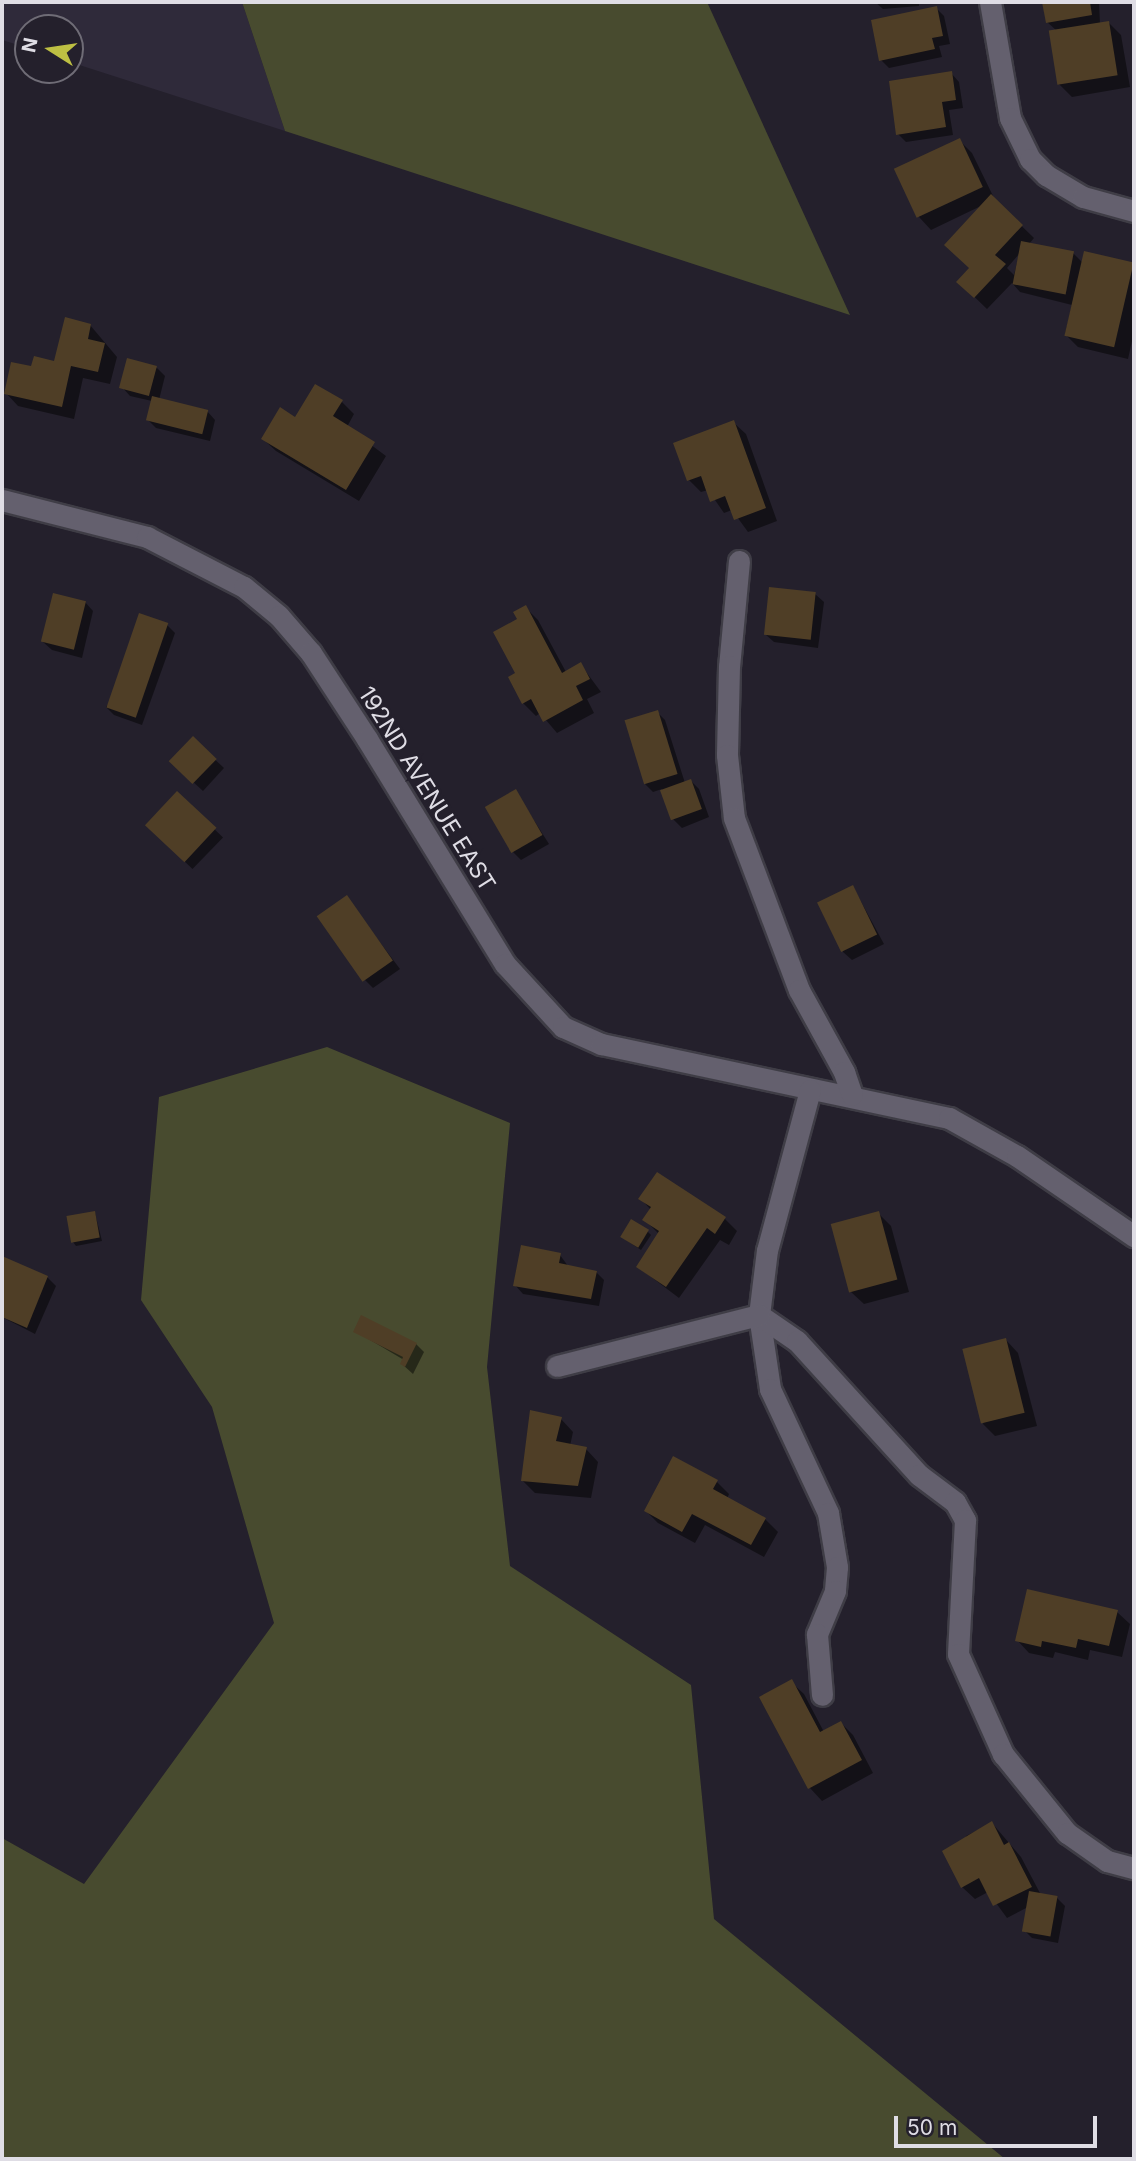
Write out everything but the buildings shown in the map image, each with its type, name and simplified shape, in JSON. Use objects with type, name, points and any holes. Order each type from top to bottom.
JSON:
[{"type":"street","points":[[990,2],[1010,118],[1030,159],[1045,175],[1083,197],[1134,211]]},
{"type":"street","name":"192ND AVENUE EAST","points":[[2,500],[147,537],[244,587],[279,616],[311,653],[505,964],[564,1027],[601,1044],[810,1090],[852,1095]]},
{"type":"street","points":[[739,561],[728,679],[727,755],[734,818],[799,990],[844,1072],[852,1095],[949,1118],[969,1128],[1134,1236]]},
{"type":"street","points":[[810,1090],[767,1250],[760,1315],[770,1389],[828,1513],[835,1553],[835,1591],[817,1634],[822,1695]]},
{"type":"street","points":[[557,1366],[760,1315],[797,1341],[919,1475],[955,1502],[965,1520],[958,1654],[1003,1754],[1067,1833],[1107,1861],[1134,1868]]},
{"type":"shaded area","points":[[2,2],[242,2],[285,131],[84,66],[84,14],[14,14],[14,44],[2,40]]},
{"type":"green space","points":[[242,2],[707,2],[850,315],[285,131]]},
{"type":"green space","points":[[327,1047],[510,1123],[487,1367],[510,1566],[691,1685],[714,1919],[1005,2159],[2,2159],[2,1838],[84,1884],[274,1623],[212,1407],[141,1300],[159,1097]]}]
